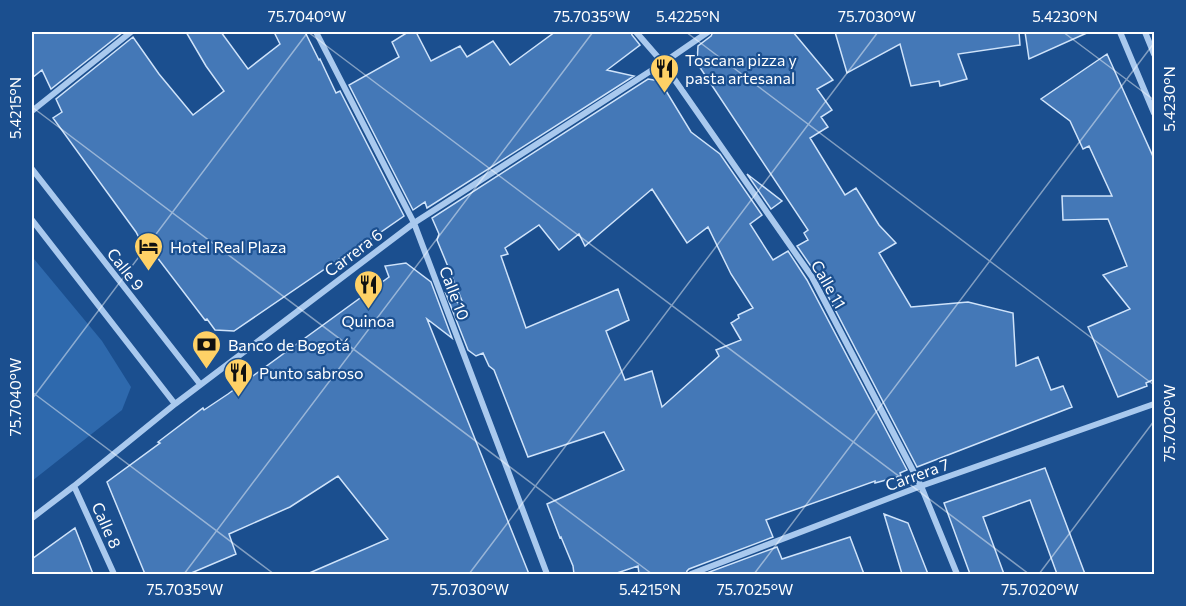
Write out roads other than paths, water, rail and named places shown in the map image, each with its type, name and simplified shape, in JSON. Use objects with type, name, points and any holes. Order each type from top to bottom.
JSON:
[{"type":"street","points":[[32,111],[131,32]]},
{"type":"street","name":"Calle 10","points":[[316,32],[414,223],[547,574]]},
{"type":"street","name":"Calle 11","points":[[636,32],[663,63],[812,277],[921,486],[957,574]]},
{"type":"street","name":"Carrera 6","points":[[32,518],[200,384],[414,223],[708,32]]},
{"type":"street","points":[[1120,32],[1155,113]]},
{"type":"street","points":[[1145,32],[1155,54]]},
{"type":"street","name":"Calle 9","points":[[32,169],[34,177],[200,384]]},
{"type":"street","points":[[32,220],[175,404]]},
{"type":"street","name":"Carrera 7","points":[[692,574],[921,486],[1155,404]]},
{"type":"street","name":"Calle 8","points":[[74,486],[114,574]]},
{"type":"place","name":"Toscana pizza y pasta artesanal","points":[[664,94]]},
{"type":"place","name":"Hotel Real Plaza","points":[[149,272]]},
{"type":"place","name":"Quinoa","points":[[368,310]]},
{"type":"place","name":"Banco de Bogotá","points":[[207,370]]},
{"type":"place","name":"Punto sabroso","points":[[238,398]]}]
